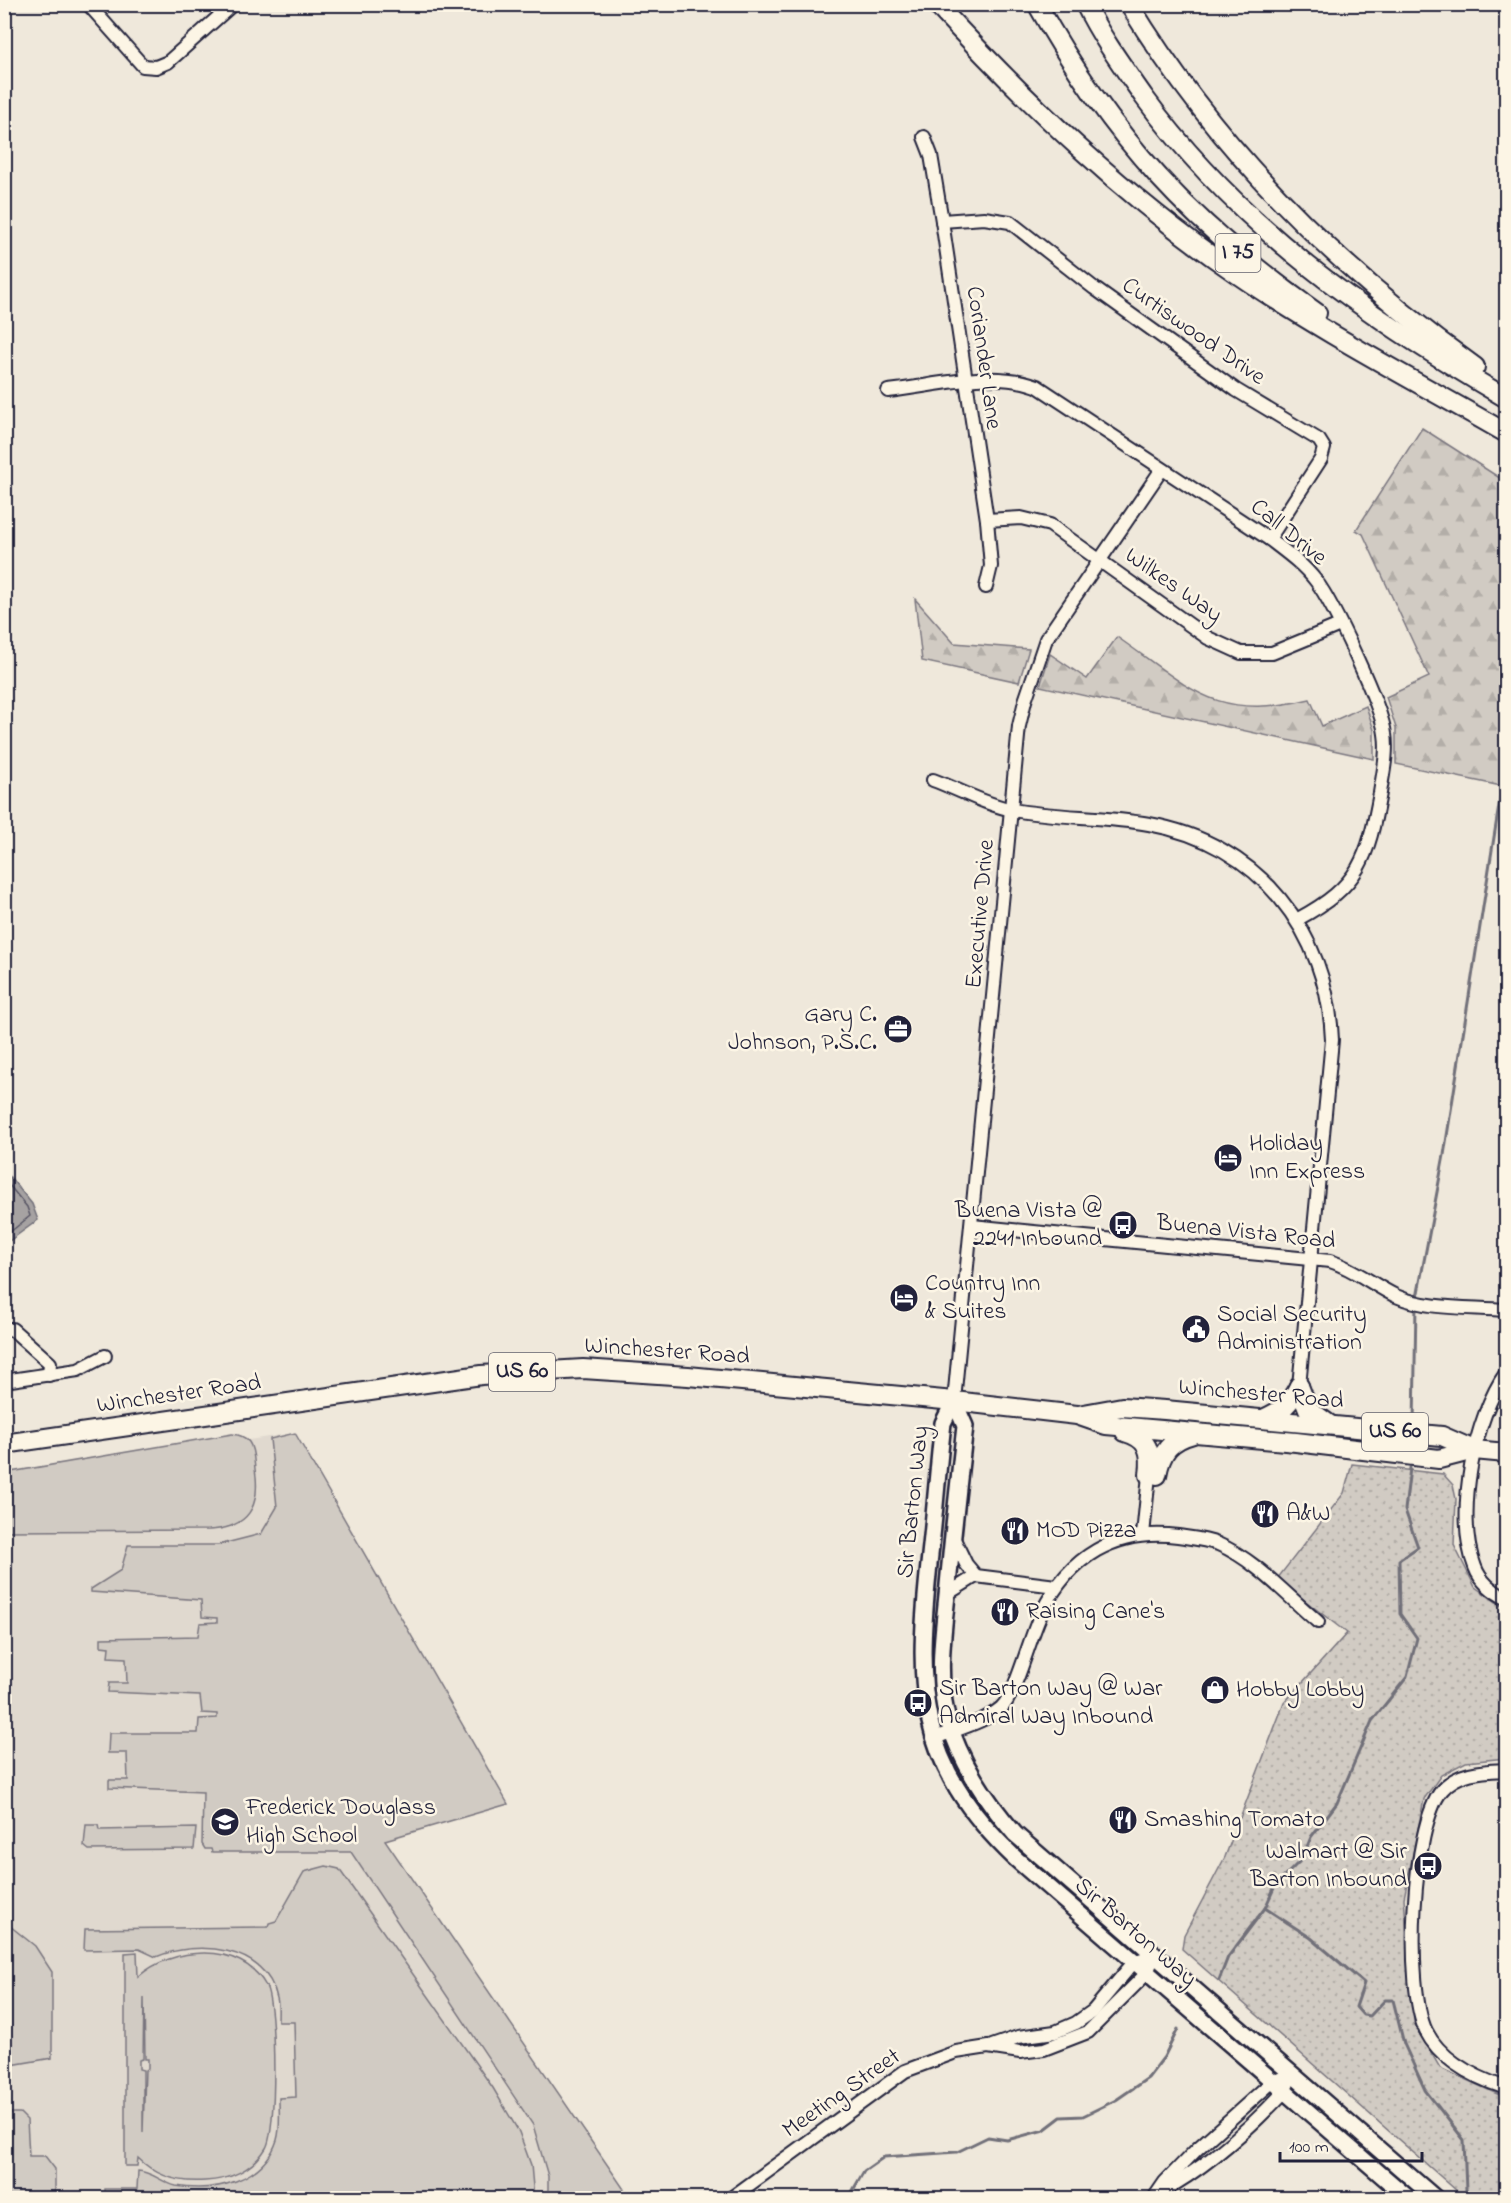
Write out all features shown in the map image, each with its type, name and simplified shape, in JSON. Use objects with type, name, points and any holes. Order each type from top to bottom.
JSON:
[{"type":"highway","points":[[936,4],[1023,95],[1088,157],[1185,236],[1289,309],[1506,432]]},
{"type":"highway","name":"I 75","points":[[1036,4],[1095,100],[1133,150],[1176,197],[1217,236],[1270,279],[1329,321],[1506,432]]},
{"type":"highway","name":"I 75","points":[[1085,4],[1122,66],[1157,114],[1229,198],[1339,290],[1506,398]]},
{"type":"highway","points":[[1129,4],[1183,85],[1222,135],[1297,219],[1415,322],[1506,388]]},
{"type":"highway","name":"Winchester Road","points":[[4,1444],[481,1376],[547,1370],[665,1374],[954,1401],[1077,1415],[1106,1425],[1439,1459],[1474,1450]]},
{"type":"highway","points":[[1262,1420],[1280,1412],[1291,1402],[1299,1386]]},
{"type":"highway","points":[[1299,1386],[1308,1409],[1319,1419],[1333,1426]]},
{"type":"highway","name":"Winchester Road","points":[[1077,1415],[1122,1407],[1442,1436],[1474,1450],[1506,1453]]},
{"type":"highway","points":[[1106,1425],[1143,1440],[1151,1455],[1153,1476]]},
{"type":"highway","points":[[1153,1476],[1166,1449],[1182,1437],[1197,1433]]},
{"type":"main road","name":"Sir Barton Way","points":[[954,1401],[965,1426],[942,1661],[947,1714],[962,1756],[977,1784],[1015,1834],[1435,2199]]},
{"type":"main road","name":"Sir Barton Way","points":[[954,1401],[943,1423],[923,1623],[923,1686],[935,1738],[957,1790],[982,1825],[1016,1859],[1408,2199]]},
{"type":"street","points":[[88,4],[143,66],[156,67],[168,62],[233,4]]},
{"type":"street","name":"Coriander Lane","points":[[924,136],[931,155],[942,221],[964,382],[987,520],[991,566],[986,587]]},
{"type":"street","name":"Curtiswood Drive","points":[[942,221],[984,218],[1010,222],[1094,288],[1236,390],[1319,440],[1324,448],[1321,459],[1269,539]]},
{"type":"street","name":"Call Drive","points":[[888,391],[964,382],[1016,380],[1037,386],[1269,539],[1309,572],[1326,596],[1340,625],[1381,714],[1386,735],[1384,769],[1373,833],[1362,863],[1336,894],[1298,919]]},
{"type":"street","name":"Executive Drive","points":[[954,1401],[1019,726],[1037,663],[1058,619],[1101,561],[1162,469]]},
{"type":"street","name":"Wilkes Way","points":[[987,520],[1021,518],[1050,525],[1208,638],[1241,652],[1272,653],[1340,625]]},
{"type":"street","points":[[933,780],[1012,810],[1148,824],[1208,842],[1239,860],[1263,879],[1298,919],[1320,966],[1331,1013],[1330,1067],[1299,1386]]},
{"type":"street","name":"Buena Vista Road","points":[[972,1226],[1311,1259],[1349,1267],[1404,1298],[1424,1303],[1506,1310]]},
{"type":"street","points":[[4,1330],[12,1329],[41,1353],[50,1363],[49,1376]]},
{"type":"street","points":[[4,1381],[78,1370],[105,1356]]},
{"type":"street","points":[[1506,1373],[1485,1411],[1474,1450],[1467,1538],[1475,1569],[1488,1587],[1506,1598]]},
{"type":"street","points":[[1147,1535],[1153,1476]]},
{"type":"street","points":[[935,1738],[988,1716],[1007,1701],[1012,1694],[1030,1638],[1056,1586],[1097,1550],[1123,1538],[1147,1535],[1198,1538],[1233,1552],[1318,1622]]},
{"type":"street","points":[[953,1537],[966,1564],[976,1576]]},
{"type":"street","points":[[947,1594],[976,1576],[1056,1586]]},
{"type":"street","points":[[1506,1770],[1465,1775],[1443,1789],[1433,1807],[1424,1842],[1412,1913],[1417,2009],[1427,2033],[1445,2057],[1506,2088]]},
{"type":"street","points":[[1134,1962],[1154,1955]]},
{"type":"street","name":"Meeting Street","points":[[988,2047],[1020,2052],[1067,2042],[1088,2032],[1104,2019],[1147,1973],[1154,1955]]},
{"type":"street","name":"Meeting Street","points":[[731,2199],[905,2071],[956,2052],[988,2047],[1018,2037],[1055,2032],[1076,2023],[1093,2011],[1134,1962]]},
{"type":"street","points":[[1156,2196],[1180,2182],[1218,2152],[1292,2074]]},
{"type":"street","points":[[1156,2196],[1165,2182],[1207,2140],[1278,2087]]},
{"type":"street","points":[[1207,2140],[1218,2152]]},
{"type":"shaded area","name":"Frederick Douglass High School","points":[[294,1433],[385,1840],[630,2198],[5,2198],[5,1477]]},
{"type":"green space","points":[[1422,428],[1506,482],[1506,787],[1396,764],[1396,728],[1386,697],[1429,677],[1363,534],[1356,530]]},
{"type":"green space","points":[[915,599],[954,643],[1029,649],[1019,682],[922,661]]},
{"type":"green space","points":[[1117,637],[1185,685],[1205,696],[1226,703],[1250,706],[1277,705],[1310,699],[1322,726],[1366,706],[1374,730],[1374,759],[1040,686],[1050,654],[1087,679]]},
{"type":"green space","points":[[295,1433],[508,1804],[385,1840],[630,2198],[548,2198],[548,2176],[533,2125],[351,1852],[212,1852],[211,1849],[205,1849],[202,1844],[203,1792],[109,1788],[109,1780],[128,1780],[127,1753],[108,1753],[109,1733],[198,1733],[199,1719],[217,1718],[217,1714],[202,1713],[200,1696],[108,1692],[109,1683],[127,1683],[126,1658],[108,1657],[109,1647],[101,1646],[101,1638],[198,1636],[200,1623],[217,1622],[217,1618],[202,1617],[201,1600],[91,1592],[91,1589],[121,1570],[128,1545],[218,1545],[261,1534],[277,1507],[270,1439]]},
{"type":"green space","points":[[232,1434],[243,1437],[251,1445],[256,1482],[254,1504],[243,1520],[234,1525],[209,1530],[5,1531],[5,1473]]},
{"type":"green space","points":[[1352,1464],[1443,1474],[1453,1485],[1456,1499],[1454,1545],[1475,1587],[1506,1609],[1506,1758],[1466,1762],[1441,1775],[1424,1799],[1404,1898],[1414,2023],[1440,2068],[1506,2098],[1506,2118],[1500,2126],[1506,2136],[1506,2198],[1465,2198],[1182,1949],[1184,1935],[1225,1857],[1284,1703],[1347,1633],[1277,1579],[1344,1493]]},
{"type":"green space","points":[[86,1825],[98,1825],[99,1830],[196,1828],[194,1849],[89,1850],[84,1846]]},
{"type":"green space","points":[[326,1866],[339,1869],[493,2088],[519,2132],[531,2165],[534,2198],[105,2198],[105,2189],[137,2189],[138,2171],[176,2186],[206,2188],[236,2181],[261,2165],[277,2140],[279,2098],[296,2097],[294,2022],[278,2022],[278,2001],[270,1980],[259,1967],[244,1957],[227,1951],[209,1949],[190,1949],[156,1957],[139,1949],[84,1950],[85,1929],[268,1927],[269,1923],[276,1921],[304,1872]]},
{"type":"green space","points":[[5,1922],[35,1946],[52,1972],[52,2058],[5,2066]]},
{"type":"green space","points":[[137,1952],[138,1977],[168,1959],[205,1953],[223,1955],[240,1961],[255,1971],[266,1986],[272,2017],[274,2067],[270,2137],[261,2156],[240,2172],[223,2179],[187,2181],[161,2174],[138,2158],[137,2166],[125,2166],[125,1953]],"holes":[[[144,1997],[145,2059],[148,2059],[148,2069],[145,2070],[143,2132],[143,2070],[139,2069],[139,2060],[143,2059]]]},
{"type":"green space","points":[[4,2113],[20,2113],[27,2120],[29,2156],[45,2156],[55,2169],[55,2198],[5,2198]]},
{"type":"water","points":[[5,1171],[32,1204],[38,1220],[5,1244]]},
{"type":"waterway","points":[[1417,1298],[1444,1155],[1506,761]]},
{"type":"waterway","points":[[1414,1424],[1416,1304]]},
{"type":"waterway","points":[[1410,1468],[1405,1510],[1418,1547],[1399,1560],[1400,1614],[1417,1638],[1407,1677],[1372,1721],[1337,1803],[1311,1837],[1302,1859],[1275,1886],[1265,1908],[1311,1938],[1364,1983],[1356,2007],[1363,2015],[1370,2016],[1385,2000],[1393,2000],[1404,2044],[1425,2090],[1464,2140],[1466,2190]]},
{"type":"waterway","points":[[1219,1980],[1228,1957],[1265,1908]]},
{"type":"waterway","points":[[852,2198],[852,2192],[864,2171],[884,2157],[957,2152],[988,2137],[1007,2140],[1044,2130],[1061,2117],[1083,2116],[1116,2100],[1148,2078],[1164,2057],[1178,2029]]},
{"type":"place","name":"Gary C. Johnson, P.S.C.","points":[[898,1029]]},
{"type":"place","name":"Holiday Inn Express","points":[[1228,1158]]},
{"type":"place","name":"Buena Vista @ 2241 Inbound","points":[[1123,1225]]},
{"type":"place","name":"Country Inn & Suites","points":[[904,1298]]},
{"type":"place","name":"Social Security Administration","points":[[1196,1329]]},
{"type":"place","name":"A&W","points":[[1265,1514]]},
{"type":"place","name":"MOD Pizza","points":[[1015,1531]]},
{"type":"place","name":"Raising Cane's","points":[[1005,1612]]},
{"type":"place","name":"Hobby Lobby","points":[[1215,1690]]},
{"type":"place","name":"Sir Barton Way @ War Admiral Way Inbound","points":[[918,1703]]},
{"type":"place","name":"Smashing Tomato","points":[[1123,1820]]},
{"type":"place","name":"Frederick Douglass High School","points":[[225,1822]]},
{"type":"place","name":"Walmart @ Sir Barton Inbound","points":[[1428,1866]]}]
